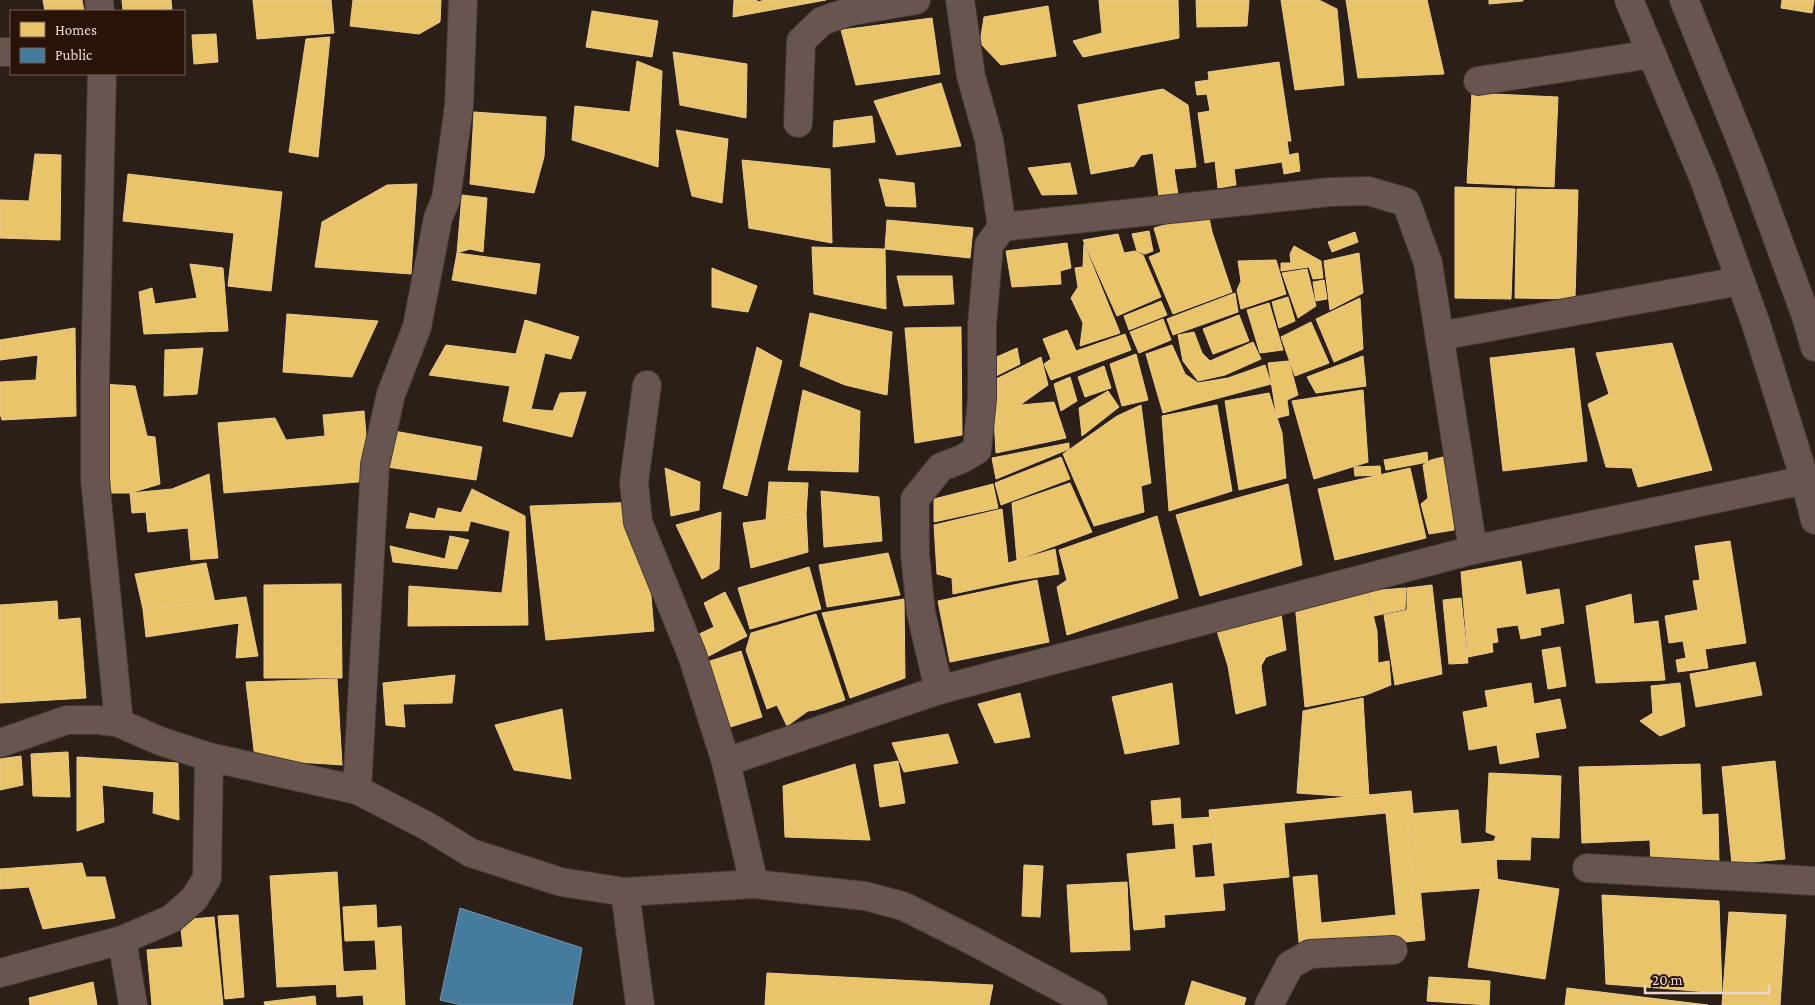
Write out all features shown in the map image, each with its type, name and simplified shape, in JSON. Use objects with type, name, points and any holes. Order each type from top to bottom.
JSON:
[{"type":"street","points":[[357,790],[376,465],[391,394],[417,327],[438,218],[446,198],[459,106],[463,0]]},
{"type":"street","points":[[798,123],[801,41],[822,21],[848,12],[916,0]]},
{"type":"street","points":[[939,690],[921,613],[915,554],[915,499],[941,466],[962,460],[977,450],[982,398],[982,325],[989,245],[1002,227],[989,140],[971,76],[960,0]]},
{"type":"street","points":[[1629,0],[1704,179],[1756,324],[1805,480],[1815,520]]},
{"type":"street","points":[[1684,0],[1749,161],[1806,316],[1815,347]]},
{"type":"street","points":[[1478,81],[1652,54]]},
{"type":"street","points":[[102,75],[95,370],[95,478],[119,723]]},
{"type":"street","points":[[1002,227],[1330,192],[1368,191],[1406,202],[1428,263],[1473,550]]},
{"type":"street","points":[[1440,336],[1740,281]]},
{"type":"street","points":[[648,385],[634,482],[638,522],[692,655],[726,762],[754,884]]},
{"type":"street","points":[[726,762],[939,690],[1473,550],[1805,480]]},
{"type":"street","points":[[0,743],[67,720],[98,720],[119,723],[209,758],[357,790],[427,826],[471,853],[561,882],[625,892],[754,884],[865,896],[903,906],[975,942],[1092,1005]]},
{"type":"street","points":[[0,973],[122,940],[171,919],[194,899],[207,878],[209,758]]},
{"type":"street","points":[[1587,868],[1815,881]]},
{"type":"street","points":[[625,892],[640,1005]]},
{"type":"street","points":[[122,940],[133,1005]]},
{"type":"street","points":[[1269,1005],[1290,965],[1310,954],[1393,950]]},
{"type":"building: Homes","points":[[43,0],[82,0],[84,10],[45,10]]},
{"type":"building: Homes","points":[[122,0],[171,0],[172,10],[123,10]]},
{"type":"building: Homes","points":[[253,0],[331,0],[334,33],[257,39]]},
{"type":"building: Homes","points":[[353,0],[441,0],[440,22],[419,34],[350,26]]},
{"type":"building: Homes","points":[[734,0],[757,0],[757,2],[765,0],[826,0],[733,17]]},
{"type":"building: Homes","points":[[1099,0],[1178,0],[1179,38],[1083,57],[1073,41],[1102,33]]},
{"type":"building: Homes","points":[[1196,0],[1249,0],[1247,26],[1197,27]]},
{"type":"building: Homes","points":[[1281,0],[1319,0],[1337,9],[1344,85],[1295,90]]},
{"type":"building: Homes","points":[[1346,0],[1427,0],[1444,74],[1358,78]]},
{"type":"building: Homes","points":[[1489,0],[1523,0],[1523,1],[1489,4]]},
{"type":"building: Homes","points":[[1782,0],[1814,0],[1812,13],[1781,8]]},
{"type":"building: Homes","points":[[1048,6],[1056,56],[1001,65],[980,43],[984,17]]},
{"type":"building: Homes","points":[[592,11],[658,21],[652,57],[586,47]]},
{"type":"building: Homes","points":[[932,18],[940,74],[856,85],[841,30]]},
{"type":"building: Homes","points":[[216,34],[218,62],[194,64],[192,35]]},
{"type":"building: Homes","points":[[330,37],[318,157],[289,152],[306,39]]},
{"type":"building: Homes","points":[[673,52],[747,64],[746,118],[680,105]]},
{"type":"building: Homes","points":[[637,61],[662,71],[658,167],[572,140],[575,106],[630,112]]},
{"type":"building: Homes","points":[[1279,62],[1291,141],[1287,141],[1289,155],[1298,153],[1300,171],[1284,174],[1282,162],[1234,169],[1236,185],[1218,188],[1215,161],[1205,163],[1198,113],[1210,111],[1207,94],[1197,95],[1195,82],[1209,80],[1208,72]]},
{"type":"building: Homes","points":[[941,83],[961,146],[897,155],[874,101]]},
{"type":"building: Homes","points":[[1163,89],[1188,105],[1196,167],[1174,169],[1178,195],[1159,197],[1153,153],[1141,155],[1134,166],[1091,174],[1078,105]]},
{"type":"building: Homes","points":[[1472,93],[1558,97],[1554,187],[1467,183]]},
{"type":"building: Homes","points":[[474,112],[546,117],[544,157],[534,193],[470,184]]},
{"type":"building: Homes","points":[[872,116],[875,142],[833,147],[834,121]]},
{"type":"building: Homes","points":[[676,130],[728,139],[722,203],[692,196]]},
{"type":"building: Homes","points":[[35,154],[61,155],[60,240],[0,238],[0,200],[29,201]]},
{"type":"building: Homes","points":[[742,160],[830,169],[832,243],[749,228]]},
{"type":"building: Homes","points":[[1070,163],[1077,194],[1042,195],[1028,168]]},
{"type":"building: Homes","points":[[128,174],[282,192],[271,291],[228,286],[234,233],[123,221]]},
{"type":"building: Homes","points":[[879,179],[914,183],[916,207],[886,206]]},
{"type":"building: Homes","points":[[417,184],[411,274],[315,267],[322,222],[387,185]]},
{"type":"building: Homes","points":[[1455,187],[1515,189],[1511,299],[1455,298]]},
{"type":"building: Homes","points":[[1517,189],[1578,190],[1575,299],[1515,298]]},
{"type":"building: Homes","points":[[462,195],[487,198],[483,252],[470,249],[457,253]]},
{"type":"building: Homes","points":[[1208,213],[1212,232],[1232,292],[1173,314],[1149,257],[1161,252],[1154,228]]},
{"type":"building: Homes","points":[[887,220],[973,228],[970,258],[885,249]]},
{"type":"building: Homes","points":[[1149,231],[1153,251],[1145,254],[1137,251],[1132,234]]},
{"type":"building: Homes","points":[[1355,232],[1358,242],[1332,252],[1328,242]]},
{"type":"building: Homes","points":[[1118,234],[1124,253],[1135,251],[1143,255],[1161,297],[1117,316],[1083,240]]},
{"type":"building: Homes","points":[[1067,243],[1071,268],[1060,271],[1061,284],[1012,287],[1006,251]]},
{"type":"building: Homes","points":[[1084,244],[1120,333],[1080,346],[1083,323],[1071,298],[1078,287],[1075,268],[1083,267]]},
{"type":"building: Homes","points":[[1294,246],[1321,261],[1323,278],[1313,279],[1309,267],[1281,271],[1281,263],[1291,263],[1290,254]]},
{"type":"building: Homes","points":[[812,247],[885,249],[886,309],[814,294]]},
{"type":"building: Homes","points":[[457,253],[540,264],[536,294],[452,280]]},
{"type":"building: Homes","points":[[1359,253],[1363,293],[1330,310],[1324,261]]},
{"type":"building: Homes","points":[[1276,260],[1286,294],[1241,309],[1237,290],[1241,281],[1238,261]]},
{"type":"building: Homes","points":[[190,264],[223,268],[228,331],[144,334],[139,292],[152,288],[155,304],[197,298]]},
{"type":"building: Homes","points":[[712,268],[757,286],[748,312],[712,307]]},
{"type":"building: Homes","points":[[1307,269],[1316,306],[1298,318],[1282,273]]},
{"type":"building: Homes","points":[[897,276],[952,276],[954,304],[904,306]]},
{"type":"building: Homes","points":[[1324,280],[1327,299],[1316,301],[1313,282]]},
{"type":"building: Homes","points":[[1235,293],[1238,312],[1173,335],[1167,319]]},
{"type":"building: Homes","points":[[1288,297],[1295,321],[1279,328],[1272,302]]},
{"type":"building: Homes","points":[[1360,298],[1363,349],[1334,362],[1316,319]]},
{"type":"building: Homes","points":[[1161,301],[1167,315],[1129,330],[1124,316]]},
{"type":"building: Homes","points":[[1269,303],[1283,350],[1260,353],[1247,310]]},
{"type":"building: Homes","points":[[810,313],[892,332],[887,395],[845,385],[800,366]]},
{"type":"building: Homes","points":[[287,314],[378,321],[352,377],[283,372]]},
{"type":"building: Homes","points":[[1239,315],[1249,341],[1213,354],[1203,329]]},
{"type":"building: Homes","points":[[1163,319],[1171,340],[1139,353],[1130,332]]},
{"type":"building: Homes","points":[[525,320],[579,337],[571,359],[545,353],[531,409],[553,411],[560,393],[586,392],[572,437],[503,421],[510,386],[429,375],[446,345],[516,354]]},
{"type":"building: Homes","points":[[1311,322],[1329,363],[1295,376],[1281,337]]},
{"type":"building: Homes","points":[[961,327],[962,435],[915,443],[905,328]]},
{"type":"building: Homes","points":[[75,328],[76,416],[2,420],[0,414],[0,382],[36,380],[38,355],[0,360],[0,340]]},
{"type":"building: Homes","points":[[1067,330],[1076,351],[1125,334],[1131,350],[1051,380],[1044,364],[1051,359],[1043,339]]},
{"type":"building: Homes","points":[[1194,332],[1202,353],[1210,361],[1253,342],[1261,359],[1225,375],[1198,381],[1183,361],[1178,335]]},
{"type":"building: Homes","points":[[1672,343],[1712,470],[1638,487],[1632,468],[1606,467],[1588,404],[1609,394],[1596,353]]},
{"type":"building: Homes","points":[[1172,345],[1185,374],[1198,383],[1228,378],[1265,365],[1271,384],[1163,413],[1146,354]]},
{"type":"building: Homes","points":[[757,347],[782,361],[747,496],[723,488]]},
{"type":"building: Homes","points":[[203,348],[197,394],[164,396],[165,350]]},
{"type":"building: Homes","points":[[1017,348],[1020,364],[994,377],[992,359]]},
{"type":"building: Homes","points":[[1574,348],[1587,461],[1503,471],[1490,358]]},
{"type":"building: Homes","points":[[1136,354],[1148,400],[1122,406],[1110,364]]},
{"type":"building: Homes","points":[[1363,356],[1366,386],[1316,393],[1307,377]]},
{"type":"building: Homes","points":[[1041,357],[1048,385],[1020,405],[1054,402],[1066,438],[996,453],[992,381]]},
{"type":"building: Homes","points":[[1289,361],[1298,395],[1287,400],[1289,415],[1277,418],[1268,363]]},
{"type":"building: Homes","points":[[1104,366],[1111,388],[1085,397],[1078,377]]},
{"type":"building: Homes","points":[[1070,377],[1077,401],[1061,411],[1054,384]]},
{"type":"building: Homes","points":[[101,384],[135,386],[147,436],[155,437],[160,484],[130,493],[107,493]]},
{"type":"building: Homes","points":[[803,390],[860,411],[858,472],[788,470]]},
{"type":"building: Homes","points":[[1363,390],[1368,462],[1314,479],[1292,401]]},
{"type":"building: Homes","points":[[1108,391],[1119,407],[1082,436],[1079,408]]},
{"type":"building: Homes","points":[[1269,393],[1282,433],[1286,478],[1239,490],[1225,401]]},
{"type":"building: Homes","points":[[1141,405],[1151,483],[1141,486],[1144,512],[1094,526],[1063,454],[1117,416]]},
{"type":"building: Homes","points":[[1217,405],[1232,491],[1169,511],[1162,416]]},
{"type":"building: Homes","points":[[364,411],[370,481],[224,493],[218,423],[275,418],[286,440],[325,436],[323,415]]},
{"type":"building: Homes","points":[[394,431],[482,447],[476,480],[387,467]]},
{"type":"building: Homes","points":[[1069,443],[1069,449],[996,479],[992,458]]},
{"type":"building: Homes","points":[[1427,452],[1428,462],[1386,470],[1384,460]]},
{"type":"building: Homes","points":[[1447,456],[1454,530],[1429,534],[1421,504],[1428,498],[1423,465],[1431,460]]},
{"type":"building: Homes","points":[[1061,457],[1070,479],[1001,505],[995,483]]},
{"type":"building: Homes","points":[[1380,466],[1381,475],[1355,476],[1354,467]]},
{"type":"building: Homes","points":[[665,468],[700,482],[699,510],[671,516]]},
{"type":"building: Homes","points":[[1410,468],[1426,538],[1335,560],[1318,489]]},
{"type":"building: Homes","points":[[209,474],[218,558],[191,560],[188,528],[148,532],[146,512],[132,513],[130,493],[172,489]]},
{"type":"building: Homes","points":[[769,482],[808,483],[806,514],[766,520]]},
{"type":"building: Homes","points":[[1070,483],[1092,532],[1017,560],[1012,503]]},
{"type":"building: Homes","points":[[993,484],[998,508],[934,522],[934,499]]},
{"type":"building: Homes","points":[[1288,484],[1302,565],[1200,596],[1176,515]]},
{"type":"building: Homes","points":[[472,489],[525,516],[528,625],[408,626],[409,586],[502,593],[510,531],[459,518]]},
{"type":"building: Homes","points":[[821,491],[879,497],[882,541],[824,547]]},
{"type":"building: Homes","points":[[643,502],[654,631],[546,640],[530,506]]},
{"type":"building: Homes","points":[[438,508],[472,515],[468,531],[406,528],[410,513],[435,519]]},
{"type":"building: Homes","points":[[1002,509],[1008,563],[1055,549],[1059,574],[1013,581],[953,594],[952,578],[937,574],[934,525]]},
{"type":"building: Homes","points":[[721,512],[719,569],[702,579],[676,525]]},
{"type":"building: Homes","points":[[806,514],[808,552],[751,568],[743,523]]},
{"type":"building: Homes","points":[[1157,516],[1178,598],[1067,635],[1057,587],[1067,580],[1059,550]]},
{"type":"building: Homes","points":[[450,536],[469,540],[457,569],[393,562],[390,546],[445,559]]},
{"type":"building: Homes","points":[[1730,541],[1746,643],[1705,649],[1708,668],[1678,672],[1676,660],[1686,658],[1683,641],[1669,643],[1665,616],[1698,610],[1693,581],[1700,580],[1695,546]]},
{"type":"building: Homes","points":[[888,553],[900,595],[827,607],[819,565]]},
{"type":"building: Homes","points":[[1521,561],[1526,595],[1559,589],[1564,623],[1540,628],[1541,635],[1521,639],[1518,625],[1496,628],[1498,642],[1492,643],[1493,652],[1468,657],[1461,572]]},
{"type":"building: Homes","points":[[206,563],[215,603],[143,609],[135,574]]},
{"type":"building: Homes","points":[[809,567],[821,609],[750,629],[738,588]]},
{"type":"building: Homes","points":[[1037,580],[1049,642],[950,662],[938,601]]},
{"type":"building: Homes","points":[[341,584],[342,678],[264,678],[264,585]]},
{"type":"building: Homes","points":[[1432,585],[1442,674],[1395,685],[1384,615],[1407,610],[1407,588]]},
{"type":"building: Homes","points":[[1406,588],[1405,609],[1374,616],[1368,591]]},
{"type":"building: Homes","points":[[1367,591],[1377,631],[1378,663],[1389,661],[1391,685],[1366,695],[1305,707],[1295,603]]},
{"type":"building: Homes","points":[[725,592],[747,636],[707,657],[695,636],[714,627],[704,603]]},
{"type":"building: Homes","points":[[1631,594],[1634,624],[1658,621],[1665,680],[1596,683],[1586,606]]},
{"type":"building: Homes","points":[[246,597],[258,656],[236,658],[239,623],[146,637],[143,609]]},
{"type":"building: Homes","points":[[1461,598],[1468,663],[1449,664],[1443,600]]},
{"type":"building: Homes","points":[[904,599],[905,678],[850,698],[822,613]]},
{"type":"building: Homes","points":[[57,601],[58,620],[80,618],[86,698],[0,703],[0,605]]},
{"type":"building: Homes","points":[[1280,606],[1286,650],[1266,657],[1261,666],[1266,705],[1236,714],[1228,666],[1215,625]]},
{"type":"building: Homes","points":[[816,614],[845,700],[808,711],[787,726],[777,705],[767,709],[746,650],[751,633]]},
{"type":"building: Homes","points":[[1560,647],[1566,686],[1548,689],[1542,650]]},
{"type":"building: Homes","points":[[741,651],[762,717],[724,729],[704,663]]},
{"type":"building: Homes","points":[[1755,662],[1762,695],[1696,707],[1690,674]]},
{"type":"building: Homes","points":[[455,675],[452,703],[403,704],[405,727],[386,725],[383,683]]},
{"type":"building: Homes","points":[[337,679],[342,765],[255,759],[246,682]]},
{"type":"building: Homes","points":[[1172,683],[1179,744],[1125,754],[1112,697]]},
{"type":"building: Homes","points":[[1531,683],[1534,704],[1560,699],[1566,728],[1535,733],[1539,757],[1500,764],[1497,745],[1469,750],[1463,712],[1488,707],[1485,691]]},
{"type":"building: Homes","points":[[1680,683],[1685,726],[1660,736],[1640,721],[1653,713],[1651,686]]},
{"type":"building: Homes","points":[[1020,693],[1030,737],[995,743],[978,704]]},
{"type":"building: Homes","points":[[1363,698],[1369,798],[1297,793],[1303,711]]},
{"type":"building: Homes","points":[[562,709],[571,779],[514,770],[495,725]]},
{"type":"building: Homes","points":[[948,734],[958,763],[904,772],[892,743]]},
{"type":"building: Homes","points":[[68,752],[70,797],[33,796],[31,754]]},
{"type":"building: Homes","points":[[21,756],[23,785],[0,790],[0,759]]},
{"type":"building: Homes","points":[[77,757],[178,763],[179,820],[153,813],[154,792],[102,785],[104,822],[77,831]]},
{"type":"building: Homes","points":[[898,761],[905,803],[880,807],[874,765]]},
{"type":"building: Homes","points":[[1775,761],[1785,859],[1732,864],[1722,767]]},
{"type":"building: Homes","points":[[855,764],[870,840],[785,837],[783,786]]},
{"type":"building: Homes","points":[[1700,764],[1702,815],[1718,814],[1719,864],[1651,867],[1650,840],[1582,843],[1579,767]]},
{"type":"building: Homes","points":[[1489,773],[1561,776],[1559,838],[1531,837],[1530,860],[1487,859],[1496,836],[1486,832]]},
{"type":"building: Homes","points":[[1411,791],[1425,940],[1300,952],[1293,877],[1317,875],[1321,923],[1396,915],[1386,813],[1284,823],[1289,877],[1216,884],[1209,810]]},
{"type":"building: Homes","points":[[1180,798],[1181,819],[1213,817],[1215,842],[1192,845],[1195,878],[1222,876],[1225,910],[1164,915],[1165,927],[1134,930],[1127,854],[1176,849],[1174,823],[1153,825],[1151,801]]},
{"type":"building: Homes","points":[[1458,810],[1461,844],[1495,841],[1498,887],[1413,893],[1407,814]]},
{"type":"building: Homes","points":[[82,863],[86,877],[105,877],[115,918],[43,929],[29,887],[0,889],[0,869]]},
{"type":"building: Homes","points":[[1024,865],[1043,866],[1040,917],[1022,916]]},
{"type":"building: Homes","points":[[337,872],[344,984],[277,987],[270,876]]},
{"type":"building: Homes","points":[[1482,877],[1559,889],[1545,979],[1468,967]]},
{"type":"building: Homes","points":[[1127,882],[1130,950],[1071,952],[1067,885]]},
{"type":"building: Homes","points":[[1602,895],[1719,901],[1722,993],[1606,984]]},
{"type":"building: Homes","points":[[376,905],[377,928],[401,926],[405,1005],[364,1005],[363,995],[337,997],[336,972],[377,970],[375,940],[345,941],[343,907]]},
{"type":"building: Homes","points":[[1729,912],[1786,915],[1780,1005],[1722,1005]]},
{"type":"building: Homes","points":[[238,915],[244,997],[225,999],[218,916]]},
{"type":"building: Homes","points":[[214,917],[223,1005],[152,1005],[147,950],[183,947],[180,920]]},
{"type":"building: Homes","points":[[767,973],[993,985],[989,1005],[765,1005]]},
{"type":"building: Homes","points":[[1429,977],[1490,981],[1489,1005],[1427,1001]]},
{"type":"building: Homes","points":[[1192,981],[1246,998],[1244,1005],[1185,1005]]},
{"type":"building: Homes","points":[[93,982],[97,1005],[30,1005],[29,998]]},
{"type":"building: Homes","points":[[1567,988],[1708,1005],[1565,1005]]},
{"type":"building: Homes","points":[[315,996],[316,1005],[265,1005],[264,1002]]},
{"type":"building: Public","points":[[460,908],[582,948],[572,1005],[461,1005],[440,1000]]}]
